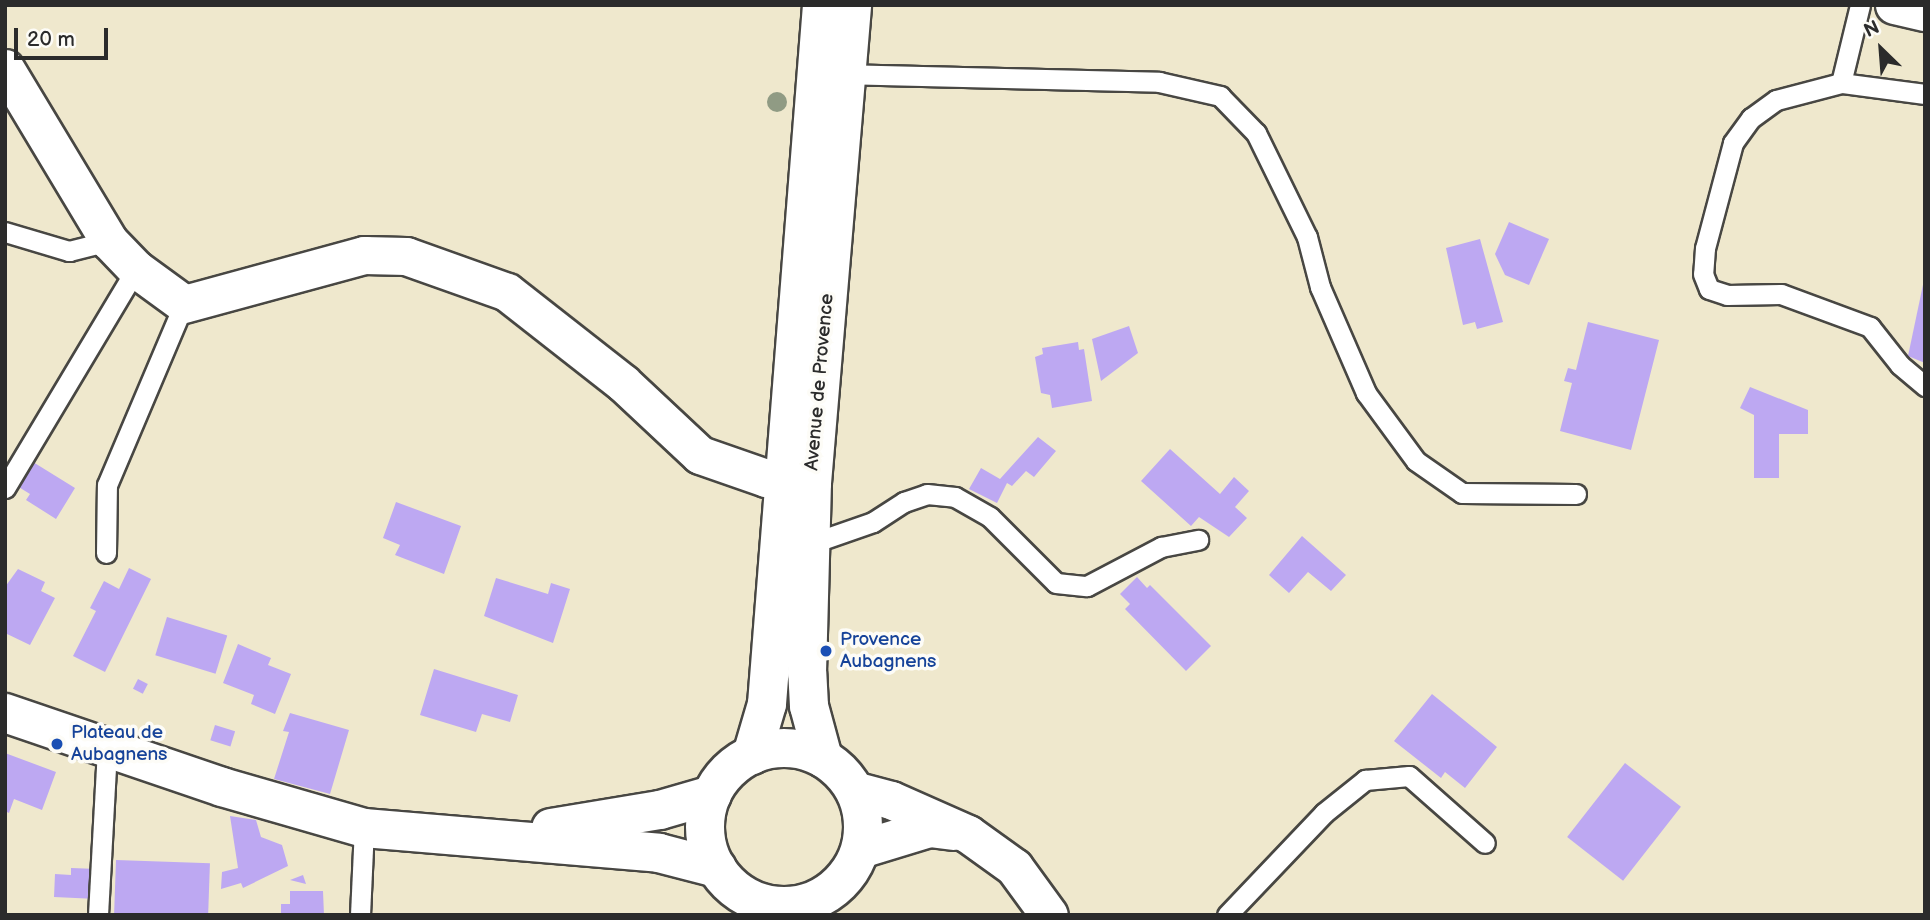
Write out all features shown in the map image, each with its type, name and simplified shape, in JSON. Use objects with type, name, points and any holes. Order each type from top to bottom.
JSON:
[{"type":"main road","name":"Avenue de Provence","points":[[752,755],[767,704],[794,545],[831,74],[822,5]]},
{"type":"main road","name":"Avenue de Provence","points":[[831,74],[852,5]]},
{"type":"main road","name":"Avenue de Provence","points":[[794,545],[809,706],[823,758]]},
{"type":"main road","points":[[5,713],[107,749],[364,828],[493,836],[659,853],[717,868]]},
{"type":"main road","points":[[776,748],[800,749],[823,758],[854,790],[862,809],[860,849],[851,870],[815,907],[750,906],[717,868],[707,845],[705,820],[712,795],[736,765],[752,755],[776,748]]},
{"type":"main road","points":[[493,836],[660,810],[712,795]]},
{"type":"street","points":[[1894,5],[1925,12]]},
{"type":"street","points":[[5,68],[109,241],[136,269],[184,304],[364,255],[406,256],[508,292],[623,383],[701,455],[798,482]]},
{"type":"street","points":[[854,790],[968,834],[1014,867],[1049,915]]},
{"type":"street","points":[[860,849],[929,828],[968,834]]},
{"type":"lane","points":[[1841,83],[1860,5]]},
{"type":"lane","points":[[831,74],[1159,82],[1220,96],[1256,133],[1307,237],[1320,287],[1366,393],[1416,461],[1462,492],[1576,494]]},
{"type":"lane","points":[[1925,94],[1841,83],[1776,100],[1751,118],[1733,143],[1705,248],[1703,274],[1709,289],[1727,295],[1781,294],[1870,327],[1900,365],[1925,386]]},
{"type":"lane","points":[[5,232],[69,251],[109,241]]},
{"type":"lane","points":[[5,488],[136,269]]},
{"type":"lane","points":[[106,553],[107,485],[184,304]]},
{"type":"lane","points":[[794,545],[873,522],[904,502],[927,494],[955,497],[990,517],[1056,583],[1087,586],[1161,547],[1198,540]]},
{"type":"lane","points":[[98,915],[107,749]]},
{"type":"lane","points":[[1227,915],[1324,813],[1365,780],[1409,776],[1485,843]]},
{"type":"lane","points":[[360,915],[364,828]]},
{"type":"building","points":[[1509,222],[1549,239],[1529,285],[1505,275],[1495,254]]},
{"type":"building","points":[[1480,239],[1503,322],[1477,329],[1475,322],[1463,325],[1446,248]]},
{"type":"building","points":[[1925,280],[1925,363],[1908,356]]},
{"type":"building","points":[[1588,322],[1659,340],[1631,450],[1560,431],[1572,383],[1564,381],[1568,368],[1576,370]]},
{"type":"building","points":[[1129,326],[1138,353],[1101,381],[1092,339]]},
{"type":"building","points":[[1078,342],[1079,350],[1084,349],[1092,401],[1052,408],[1050,395],[1041,393],[1035,357],[1043,354],[1042,348]]},
{"type":"building","points":[[1750,387],[1808,410],[1808,434],[1779,434],[1779,478],[1754,478],[1754,415],[1740,408]]},
{"type":"building","points":[[1038,437],[1056,451],[1034,477],[1026,471],[1012,486],[1007,483],[997,503],[969,489],[981,468],[1000,479]]},
{"type":"building","points":[[1170,449],[1220,494],[1234,477],[1249,491],[1235,507],[1247,518],[1229,537],[1199,517],[1191,526],[1141,481]]},
{"type":"building","points":[[33,462],[75,488],[56,519],[26,500],[30,494],[17,486]]},
{"type":"building","points":[[396,502],[461,526],[444,574],[395,555],[400,545],[383,538]]},
{"type":"building","points":[[1302,536],[1346,575],[1331,591],[1308,572],[1289,593],[1269,575]]},
{"type":"building","points":[[129,568],[151,579],[105,672],[73,656],[96,611],[90,608],[104,581],[119,589]]},
{"type":"building","points":[[18,569],[45,582],[41,591],[55,598],[30,645],[5,633],[5,587]]},
{"type":"building","points":[[1137,577],[1147,588],[1150,585],[1211,646],[1186,671],[1125,609],[1130,604],[1120,594]]},
{"type":"building","points":[[496,578],[548,594],[551,583],[570,589],[553,643],[484,616]]},
{"type":"building","points":[[167,617],[227,635],[216,674],[155,655]]},
{"type":"building","points":[[238,644],[271,658],[268,665],[291,674],[275,714],[251,704],[254,695],[223,683]]},
{"type":"building","points":[[434,669],[518,695],[510,722],[482,714],[476,732],[420,715]]},
{"type":"building","points":[[138,679],[148,684],[143,694],[133,689]]},
{"type":"building","points":[[1432,694],[1497,747],[1465,788],[1445,772],[1441,778],[1394,741]]},
{"type":"building","points":[[290,713],[349,730],[330,794],[274,779],[289,732],[283,731]]},
{"type":"building","points":[[215,725],[235,731],[230,746],[210,740]]},
{"type":"building","points":[[5,753],[56,772],[42,810],[14,799],[9,813],[5,811]]},
{"type":"building","points":[[1625,763],[1681,807],[1623,881],[1567,837]]},
{"type":"building","points":[[230,816],[256,820],[261,837],[282,845],[288,866],[243,888],[241,883],[221,889],[222,872],[238,868]]},
{"type":"building","points":[[116,860],[210,863],[208,915],[114,913]]},
{"type":"building","points":[[71,868],[98,869],[97,899],[54,897],[55,874],[71,875]]},
{"type":"building","points":[[303,875],[306,884],[290,880]]},
{"type":"building","points":[[290,891],[323,891],[324,915],[281,915],[281,904],[290,904]]},
{"type":"place","name":"Provence Aubagnens","points":[[826,651]]},
{"type":"place","name":"Plateau de Aubagnens","points":[[57,744]]}]
